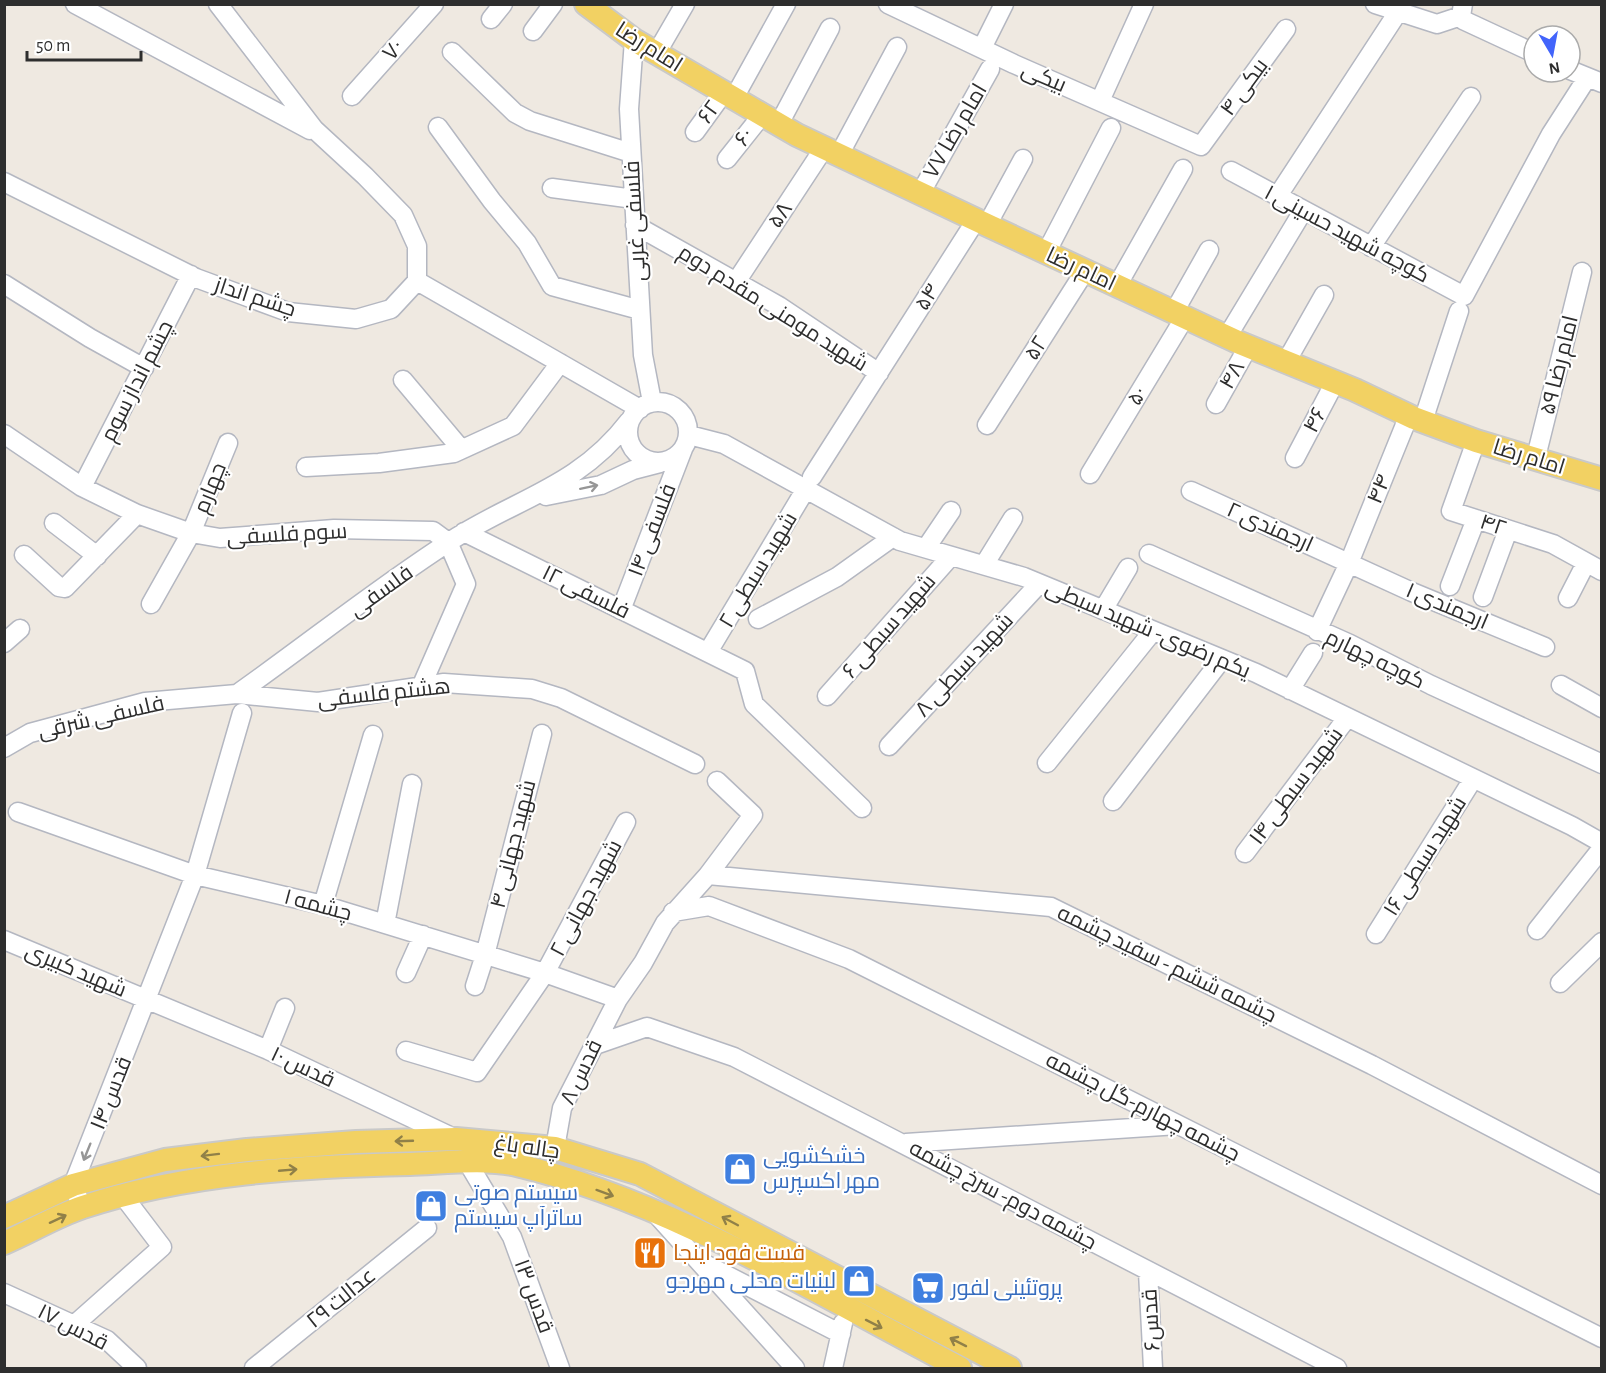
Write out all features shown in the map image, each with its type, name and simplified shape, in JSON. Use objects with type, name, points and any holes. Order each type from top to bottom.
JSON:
[{"type":"main road","name":"امام رضا","points":[[586,4],[634,40],[770,119],[981,223],[1248,347],[1416,418],[1476,441],[1536,457],[1602,479]]},
{"type":"main road","name":"چاله باغ","points":[[4,1217],[73,1185],[165,1160],[188,1157],[356,1142],[456,1139],[555,1148],[640,1174],[863,1294],[1010,1368]]},
{"type":"main road","name":"چاله باغ","points":[[4,1244],[82,1207],[169,1186],[252,1173],[357,1165],[515,1164],[596,1189],[723,1243],[960,1368]]},
{"type":"street","points":[[75,4],[322,136]]},
{"type":"street","points":[[218,4],[250,50],[322,136],[403,215],[417,246],[417,281],[640,411]]},
{"type":"street","name":"۷۰","points":[[352,96],[434,4]]},
{"type":"street","points":[[533,31],[554,4]]},
{"type":"street","points":[[657,54],[685,4]]},
{"type":"street","name":"۶۲","points":[[695,132],[729,95],[786,4]]},
{"type":"street","name":"بیکی","points":[[888,4],[1014,64],[1201,146]]},
{"type":"street","points":[[982,48],[1005,4]]},
{"type":"street","points":[[1100,101],[1144,4]]},
{"type":"street","points":[[1375,4],[1437,24],[1462,10],[1464,20],[1522,47]]},
{"type":"street","points":[[1277,198],[1398,12]]},
{"type":"street","name":"۶۰","points":[[726,159],[770,119],[830,27]]},
{"type":"street","name":"۴ بیکی","points":[[1201,146],[1286,29]]},
{"type":"street","name":"فلسفی غربی","points":[[634,40],[629,109],[643,356],[640,411]]},
{"type":"street","name":"۵۸","points":[[736,282],[832,151],[897,46]]},
{"type":"street","points":[[452,52],[515,113],[530,121],[632,153]]},
{"type":"street","name":"امام رضا ۷۷","points":[[920,194],[990,69]]},
{"type":"street","name":"۴۴","points":[[1317,631],[1416,418],[1461,304],[1551,134],[1586,77]]},
{"type":"street","points":[[1371,247],[1471,97]]},
{"type":"street","points":[[438,127],[492,201],[527,243],[552,286],[640,310]]},
{"type":"street","points":[[1046,253],[1111,128]]},
{"type":"street","name":"۵۴","points":[[809,482],[879,373],[1023,159]]},
{"type":"street","points":[[1117,286],[1183,169]]},
{"type":"street","name":"کوچه شهید حسینی ۱","points":[[1231,171],[1371,247],[1461,304]]},
{"type":"street","name":"چشم انداز","points":[[4,182],[191,275],[288,312],[356,319],[391,309],[417,281]]},
{"type":"street","points":[[552,188],[634,199]]},
{"type":"street","points":[[1227,337],[1303,211]]},
{"type":"street","name":"شهید مومنی مقدم دوم","points":[[635,225],[779,306],[879,373]]},
{"type":"street","name":"۵۰","points":[[1090,474],[1179,315],[1209,250]]},
{"type":"street","name":"۵۲","points":[[987,424],[1085,271]]},
{"type":"street","name":"۵۹ امام رضا","points":[[1536,457],[1582,272]]},
{"type":"street","name":"چشم انداز سوم","points":[[82,487],[191,275]]},
{"type":"street","points":[[4,284],[90,338],[144,368]]},
{"type":"street","points":[[1286,362],[1324,296]]},
{"type":"street","name":"۴۸","points":[[1216,404],[1248,347]]},
{"type":"street","points":[[306,467],[379,463],[461,449],[513,426],[560,363]]},
{"type":"street","points":[[403,380],[461,449]]},
{"type":"street","name":"۴۶","points":[[1295,458],[1335,382]]},
{"type":"street","points":[[664,402],[676,407],[686,420],[686,442],[665,462],[633,470],[601,485],[532,499],[584,468],[612,444],[640,411],[664,402]]},
{"type":"street","points":[[640,411],[628,438],[634,451],[644,459],[665,462]]},
{"type":"street","name":"سوم فلسفی","points":[[4,434],[82,487],[137,514],[191,532],[220,538],[334,529],[433,531],[448,542]]},
{"type":"street","name":"۴۲","points":[[1476,441],[1451,511],[1553,544],[1594,567]]},
{"type":"street","name":"یکم رضوی- شهید سبطی","points":[[686,442],[724,444],[809,482],[893,537],[1039,584],[1221,659],[1572,826],[1602,843]]},
{"type":"street","name":"۱۴ فلسفی","points":[[621,610],[686,442]]},
{"type":"street","name":"چهارم","points":[[151,604],[191,532],[228,443]]},
{"type":"street","name":"۲ شهید سبطی","points":[[708,652],[809,482]]},
{"type":"street","name":"۲ ارجمندی","points":[[1191,492],[1349,563]]},
{"type":"street","name":"فلسفی","points":[[237,694],[448,542],[532,499]]},
{"type":"street","points":[[926,548],[951,511]]},
{"type":"street","points":[[24,555],[59,587],[65,588],[137,514]]},
{"type":"street","points":[[984,565],[1013,518]]},
{"type":"street","points":[[1450,586],[1476,519]]},
{"type":"street","points":[[54,523],[97,556]]},
{"type":"street","points":[[1483,597],[1508,530]]},
{"type":"street","name":"۱۲ فلسفی","points":[[464,532],[745,671],[754,704],[862,808]]},
{"type":"street","points":[[758,619],[837,577],[893,537]]},
{"type":"street","points":[[421,687],[466,584],[448,542]]},
{"type":"street","name":"کوچه چهارم","points":[[1149,554],[1602,764]]},
{"type":"street","name":"۶ شهید سبطی","points":[[827,696],[951,556]]},
{"type":"street","name":"۱ ارجمندی","points":[[1349,563],[1545,647]]},
{"type":"street","points":[[1568,598],[1594,567]]},
{"type":"street","points":[[1103,610],[1128,568]]},
{"type":"street","name":"۸ شهید سبطی","points":[[889,746],[1039,584]]},
{"type":"street","points":[[4,642],[20,629]]},
{"type":"street","points":[[1047,763],[1153,631]]},
{"type":"street","points":[[1290,690],[1313,653]]},
{"type":"street","points":[[1113,801],[1221,659]]},
{"type":"street","name":"هشتم فلسفی","points":[[237,694],[318,702],[444,683],[532,689],[590,712],[695,764]]},
{"type":"street","points":[[1561,685],[1602,708]]},
{"type":"street","name":"فلسفی شرقی","points":[[4,748],[30,733],[145,702],[237,694]]},
{"type":"street","name":"قدس ۱۴","points":[[73,1185],[148,1000],[195,875],[242,712]]},
{"type":"street","name":"شهید سبطی ۱۴","points":[[1245,853],[1347,718]]},
{"type":"street","name":"۴ شهید جهانی","points":[[475,986],[542,734]]},
{"type":"street","points":[[323,905],[373,735]]},
{"type":"street","name":"شهید سبطی ۱۶","points":[[1376,934],[1473,779]]},
{"type":"street","points":[[674,912],[708,875],[753,815],[717,781]]},
{"type":"street","points":[[385,924],[412,784]]},
{"type":"street","name":"چشمه ۱","points":[[18,812],[195,875],[323,905],[545,973],[618,999]]},
{"type":"street","name":"۲ شهید جهانی","points":[[406,1051],[477,1072],[545,973],[626,822]]},
{"type":"street","points":[[1537,930],[1602,848]]},
{"type":"street","name":"چشمه ششم - سفید چشمه","points":[[708,875],[1051,907],[1372,1065],[1602,1185]]},
{"type":"street","name":"چشمه چهارم-گل چشمه","points":[[674,912],[709,906],[849,959],[1602,1338]]},
{"type":"street","name":"قدس ۸","points":[[555,1148],[562,1108],[618,999],[674,912]]},
{"type":"street","points":[[406,973],[423,935]]},
{"type":"street","name":"شهید کبیری","points":[[4,940],[148,1000]]},
{"type":"street","points":[[1560,983],[1602,942]]},
{"type":"street","name":"قدس ۱۰","points":[[148,1000],[268,1050],[456,1139]]},
{"type":"street","points":[[268,1050],[285,1008]]},
{"type":"street","name":"چشمه دوم- سرخ چشمه","points":[[595,1045],[647,1028],[734,1056],[1337,1368]]},
{"type":"street","points":[[904,1143],[1180,1125]]},
{"type":"street","name":"قدس ۱۳","points":[[468,1163],[512,1237],[556,1366]]},
{"type":"street","points":[[73,1185],[82,1207]]},
{"type":"street","points":[[74,1325],[162,1246],[124,1197]]},
{"type":"street","points":[[655,1213],[693,1258],[795,1368]]},
{"type":"street","name":"عدالت ۲۹","points":[[254,1368],[427,1228]]},
{"type":"street","points":[[693,1258],[841,1334]]},
{"type":"street","name":"قدس۶","points":[[1148,1272],[1153,1368]]},
{"type":"street","name":"قدس ۱۷","points":[[4,1293],[107,1340],[137,1368]]},
{"type":"street","points":[[834,1368],[846,1309]]},
{"type":"place","name":"خشکشویی مهر اکسپرس","points":[[740,1169]]},
{"type":"place","name":"سیستم صوتی ساترآپ سیستم","points":[[431,1206]]},
{"type":"place","name":"فست فود اينجا","points":[[650,1253]]},
{"type":"place","name":"لبنیات محلی مهرجو","points":[[859,1281]]},
{"type":"place","name":"پروتئینی لفور","points":[[928,1288]]}]
